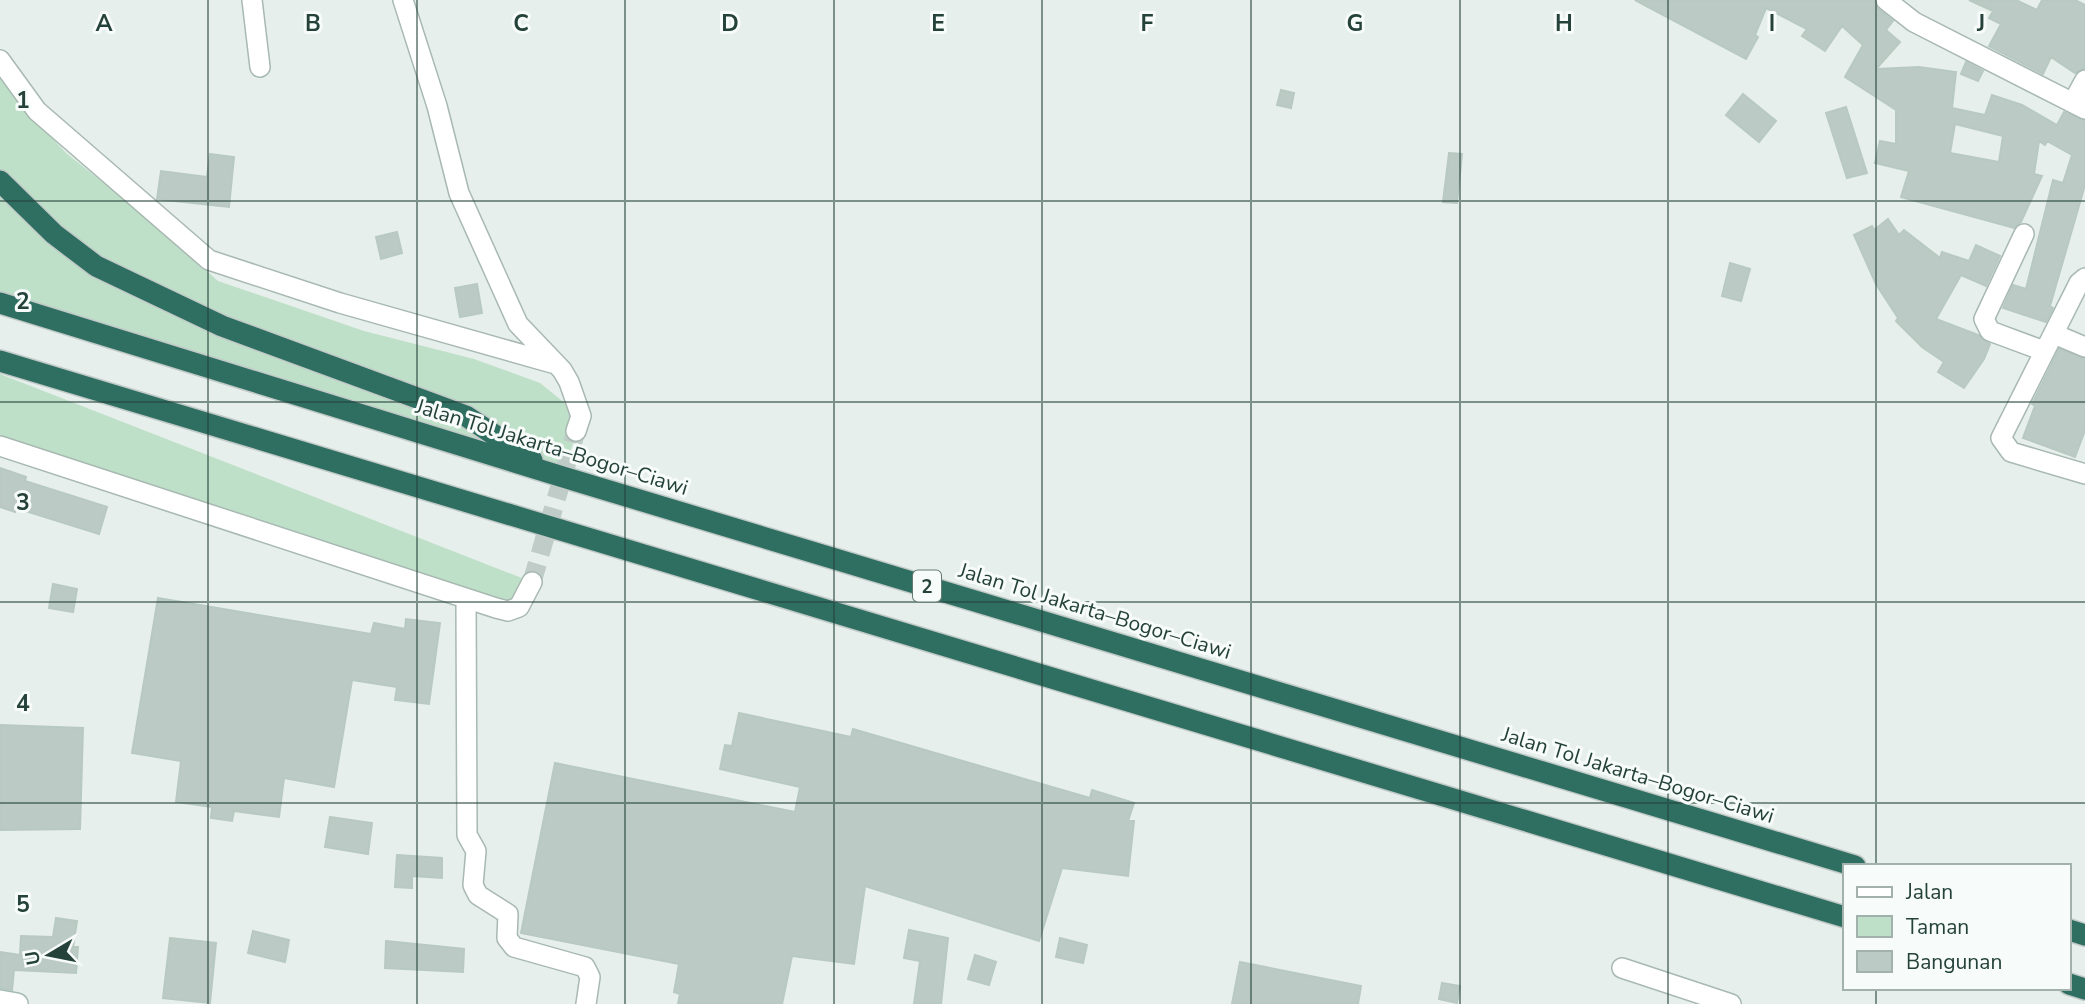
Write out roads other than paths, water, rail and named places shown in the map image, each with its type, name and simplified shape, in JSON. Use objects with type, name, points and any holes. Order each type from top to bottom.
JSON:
[{"type":"highway","points":[[0,181],[54,234],[96,266],[222,326],[466,416],[552,473]]},
{"type":"highway","name":"Jalan Tol Jakarta–Bogor–Ciawi","points":[[0,303],[552,473],[1848,864]]},
{"type":"highway","points":[[0,361],[1843,916]]},
{"type":"street","points":[[251,0],[260,67]]},
{"type":"street","points":[[403,0],[437,106],[459,193],[518,324],[552,363],[562,370],[576,400],[580,416],[576,431]]},
{"type":"street","points":[[1886,0],[1914,22],[2079,105],[2085,80]]},
{"type":"street","points":[[0,60],[37,111],[209,260],[340,303],[552,363]]},
{"type":"street","points":[[2024,233],[1984,319],[1990,331],[2085,347]]},
{"type":"street","points":[[2085,278],[2005,424],[2001,438],[2011,452],[2085,474]]},
{"type":"street","points":[[0,446],[466,599],[514,610],[532,582]]},
{"type":"street","points":[[466,599],[467,835],[476,851],[473,885],[478,895],[508,914],[508,943],[585,967],[590,977],[586,1004]]},
{"type":"street","points":[[1622,968],[1731,1004]]},
{"type":"street","points":[[0,1001],[17,1004]]},
{"type":"tunnel","points":[[532,582],[576,431]]}]
